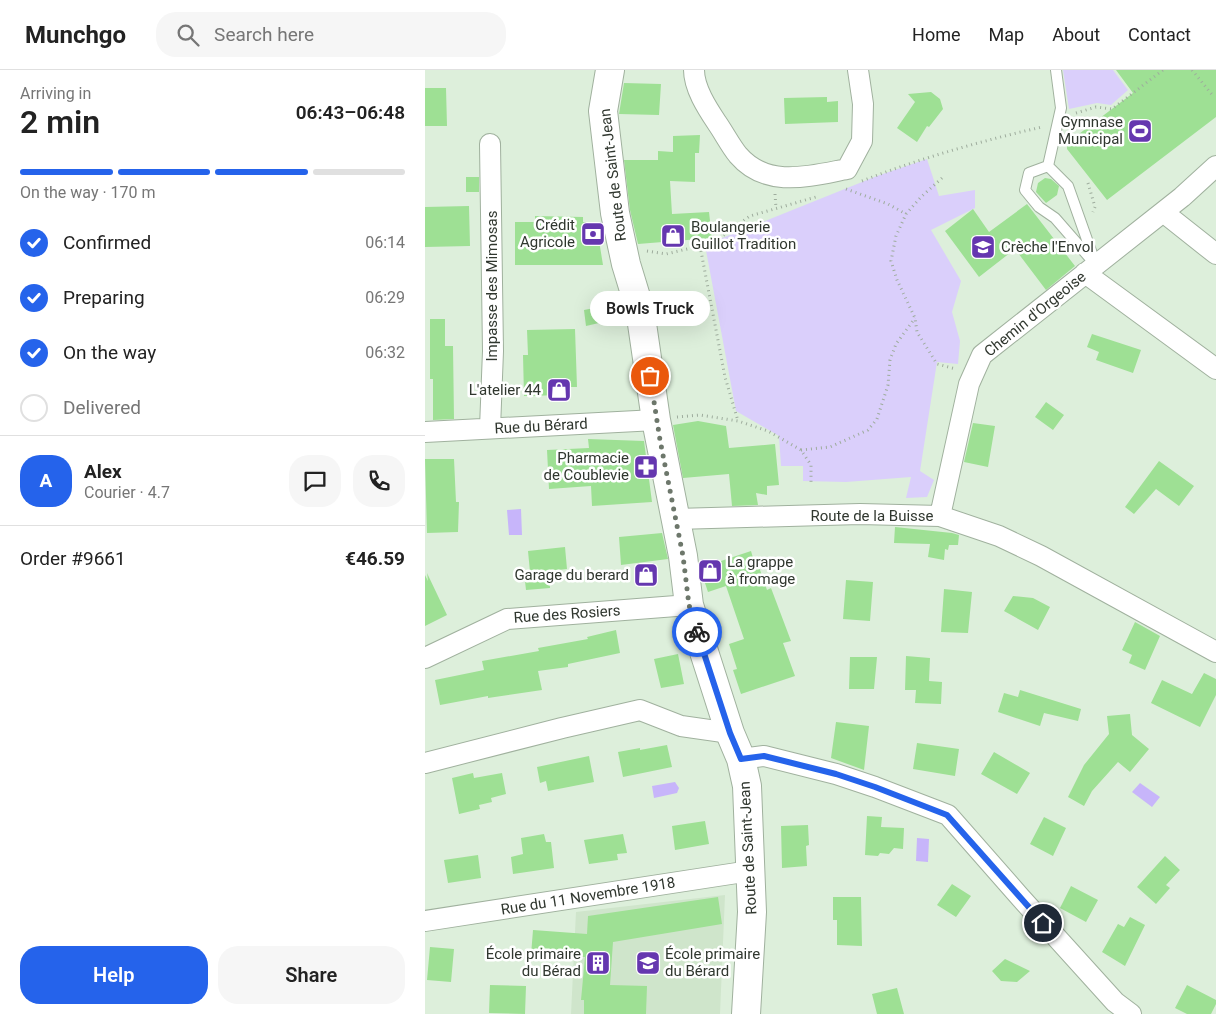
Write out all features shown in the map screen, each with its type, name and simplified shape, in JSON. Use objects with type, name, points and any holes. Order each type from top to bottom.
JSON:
[{"type":"main road","name":"Route de Saint-Jean","points":[[610,70],[603,111],[615,213],[626,264],[640,310],[656,420],[676,519],[689,605],[730,733],[741,759],[747,786],[752,912],[746,1014]]},
{"type":"street","points":[[694,70],[694,79],[710,113],[739,156],[758,170],[774,177],[801,178],[847,169],[862,141],[863,104],[858,70]]},
{"type":"street","name":"Impasse des Mimosas","points":[[490,144],[493,351],[490,428]]},
{"type":"street","name":"Chemin d'Orgeoise","points":[[940,516],[969,384],[982,355],[1163,212],[1216,166]]},
{"type":"street","points":[[1163,212],[1216,254]]},
{"type":"street","points":[[1090,269],[1216,369]]},
{"type":"street","name":"Rue du Bérard","points":[[425,432],[656,420]]},
{"type":"street","name":"Route de la Buisse","points":[[676,519],[860,514],[940,516],[999,536],[1041,556],[1216,652]]},
{"type":"street","name":"Rue des Rosiers","points":[[425,658],[507,619],[689,605]]},
{"type":"street","points":[[425,763],[640,710],[681,726],[730,733]]},
{"type":"street","points":[[741,759],[764,756],[836,774],[947,815],[1115,1002],[1131,1014]]},
{"type":"street","name":"Rue du 11 Novembre 1918","points":[[425,920],[750,871]]},
{"type":"lane","points":[[1048,166],[1061,108],[1056,70]]},
{"type":"lane","points":[[1048,166],[1068,186],[1090,269]]},
{"type":"lane","points":[[1048,166],[1029,173],[1025,190],[1039,207],[1055,218],[1090,269]]},
{"type":"path","points":[[1057,123],[1078,111],[1096,107],[1111,109],[1163,70]]},
{"type":"path","points":[[1192,70],[1214,97]]},
{"type":"path","points":[[942,178],[906,214],[896,236],[891,260],[897,280],[915,318],[917,332],[937,364],[973,374]]},
{"type":"path","points":[[844,188],[888,204],[906,214]]},
{"type":"path","points":[[701,246],[725,377],[738,421]]},
{"type":"path","points":[[801,450],[830,447],[868,430],[877,419],[888,385],[890,360],[896,344],[915,318]]},
{"type":"path","points":[[656,420],[700,415],[738,421],[768,431],[801,450],[811,465],[811,485]]},
{"type":"shaded area","points":[[1063,70],[1113,70],[1128,90],[1111,105],[1097,103],[1069,109]]},
{"type":"shaded area","points":[[927,159],[939,196],[975,190],[975,208],[931,230],[961,281],[952,312],[960,341],[958,364],[937,362],[920,471],[934,480],[927,497],[906,498],[911,477],[846,482],[803,481],[803,466],[781,466],[779,436],[736,411],[705,245],[877,176]]},
{"type":"shaded area","points":[[521,509],[522,535],[509,535],[507,510]]},
{"type":"shaded area","points":[[675,782],[679,788],[677,793],[654,798],[652,786]]},
{"type":"shaded area","points":[[1140,783],[1160,797],[1152,807],[1132,792]]},
{"type":"shaded area","points":[[917,838],[929,839],[928,862],[916,861]]},
{"type":"shaded area","name":"École primaire du Bérard","points":[[725,895],[720,1014],[571,1014],[576,912]]},
{"type":"building","name":"Gymnase Municipal","points":[[1116,70],[1216,70],[1216,117],[1107,200],[1067,149],[1067,143],[1133,93]]},
{"type":"building","points":[[624,83],[661,84],[659,115],[619,114]]},
{"type":"building","points":[[425,88],[446,88],[447,126],[425,126]]},
{"type":"building","points":[[931,92],[940,99],[943,109],[929,127],[927,126],[917,142],[897,128],[915,102],[908,94]]},
{"type":"building","points":[[827,97],[827,102],[838,101],[838,122],[785,124],[784,98]]},
{"type":"building","points":[[700,135],[699,153],[695,153],[695,182],[670,181],[672,214],[709,212],[712,238],[638,244],[630,210],[624,160],[658,160],[658,151],[673,152],[673,136]]},
{"type":"building","points":[[466,177],[479,177],[479,192],[466,192]]},
{"type":"building","points":[[1045,178],[1051,179],[1059,186],[1057,195],[1046,203],[1036,192],[1038,183]]},
{"type":"building","name":"Crèche l'Envol","points":[[1027,204],[1075,266],[1046,290],[1015,249],[979,277],[945,231],[973,209],[989,232]]},
{"type":"building","points":[[469,206],[470,246],[425,247],[425,207]]},
{"type":"building","points":[[535,216],[583,217],[583,222],[596,222],[603,265],[515,265],[515,222],[535,222]]},
{"type":"building","points":[[619,294],[625,317],[586,326],[584,310],[610,305],[610,297]]},
{"type":"building","points":[[430,319],[445,319],[445,346],[453,346],[454,419],[433,420],[433,379],[430,379]]},
{"type":"building","points":[[575,329],[577,387],[566,387],[566,395],[524,396],[523,355],[528,355],[527,330]]},
{"type":"building","points":[[1092,334],[1141,350],[1133,373],[1096,360],[1099,352],[1087,347]]},
{"type":"building","points":[[1046,402],[1064,415],[1053,430],[1035,417]]},
{"type":"building","points":[[698,421],[726,426],[729,448],[775,444],[779,485],[767,486],[767,495],[756,493],[758,505],[732,506],[729,474],[683,478],[673,425]]},
{"type":"building","points":[[973,423],[995,426],[988,467],[964,462]]},
{"type":"building","points":[[588,439],[644,441],[652,502],[592,506],[591,486],[549,489],[547,450],[589,448]]},
{"type":"building","points":[[425,459],[454,459],[456,502],[459,502],[458,532],[427,533]]},
{"type":"building","points":[[1159,461],[1194,486],[1179,506],[1156,489],[1134,514],[1125,507]]},
{"type":"building","points":[[895,527],[959,535],[958,545],[949,545],[948,550],[945,549],[944,560],[928,557],[930,544],[894,543]]},
{"type":"building","points":[[662,533],[668,559],[621,565],[619,537]]},
{"type":"building","points":[[565,547],[567,569],[549,571],[550,588],[526,590],[524,572],[530,572],[528,551]]},
{"type":"building","points":[[751,551],[756,568],[759,567],[767,590],[771,588],[791,641],[783,643],[795,676],[741,694],[733,670],[737,669],[729,644],[744,639],[726,586],[708,592],[700,568]]},
{"type":"building","points":[[427,573],[447,615],[425,626],[425,575],[428,581]]},
{"type":"building","points":[[846,580],[873,582],[870,621],[843,619]]},
{"type":"building","points":[[944,589],[972,592],[968,633],[941,632]]},
{"type":"building","points":[[1013,596],[1033,598],[1050,607],[1038,630],[1004,611]]},
{"type":"building","points":[[1135,622],[1160,636],[1145,670],[1129,663],[1132,655],[1122,650]]},
{"type":"building","points":[[616,630],[620,653],[568,664],[568,667],[538,671],[542,690],[488,698],[488,696],[440,705],[435,680],[484,670],[482,661],[539,651],[538,648],[588,639],[587,637]]},
{"type":"building","points":[[678,654],[684,684],[661,688],[654,659]]},
{"type":"building","points":[[906,656],[930,658],[929,681],[942,682],[941,704],[915,703],[916,690],[905,690]]},
{"type":"building","points":[[850,657],[877,657],[874,689],[849,689]]},
{"type":"building","points":[[1204,673],[1216,679],[1216,695],[1200,727],[1151,703],[1162,680],[1192,694]]},
{"type":"building","points":[[1020,690],[1081,709],[1078,721],[1044,713],[1040,726],[998,712],[1004,693],[1018,697]]},
{"type":"building","points":[[1130,714],[1132,735],[1149,749],[1130,772],[1118,762],[1092,791],[1084,806],[1068,797],[1084,765],[1109,734],[1107,716]]},
{"type":"building","points":[[836,722],[869,726],[864,770],[831,758]]},
{"type":"building","points":[[917,743],[959,749],[955,776],[913,769]]},
{"type":"building","points":[[667,745],[672,767],[623,777],[618,752]]},
{"type":"building","points":[[994,752],[1030,773],[1017,794],[981,774]]},
{"type":"building","points":[[589,756],[594,782],[548,791],[546,781],[540,783],[537,767]]},
{"type":"building","points":[[473,773],[474,778],[502,773],[506,794],[491,798],[492,802],[479,805],[480,809],[459,814],[452,778]]},
{"type":"building","points":[[867,816],[882,817],[881,827],[904,828],[903,849],[894,848],[889,854],[880,853],[878,856],[865,855]]},
{"type":"building","points":[[1044,817],[1066,828],[1053,856],[1030,844]]},
{"type":"building","points":[[705,821],[709,844],[675,850],[672,826]]},
{"type":"building","points":[[808,825],[807,866],[782,868],[781,826]]},
{"type":"building","points":[[544,834],[546,842],[551,842],[554,868],[513,874],[511,857],[523,854],[521,838]]},
{"type":"building","points":[[623,834],[627,853],[617,854],[618,860],[589,864],[584,840]]},
{"type":"building","points":[[478,855],[481,878],[448,883],[444,860]]},
{"type":"building","points":[[1165,856],[1180,870],[1166,885],[1170,888],[1156,904],[1137,887]]},
{"type":"building","points":[[952,884],[971,896],[956,917],[937,905]]},
{"type":"building","points":[[1071,886],[1098,900],[1086,922],[1060,908]]},
{"type":"building","name":"École primaire du Bérad","points":[[718,897],[722,924],[613,942],[610,985],[647,986],[646,1014],[584,1014],[584,1000],[581,1000],[585,957],[531,955],[533,930],[587,934],[588,916]]},
{"type":"building","points":[[833,897],[861,897],[862,946],[837,945],[837,920],[833,920]]},
{"type":"building","points":[[1130,917],[1145,925],[1125,966],[1102,952],[1118,924],[1124,927]]},
{"type":"building","points":[[430,947],[454,949],[451,982],[427,980]]},
{"type":"building","points":[[1005,959],[1030,971],[1017,982],[1001,981],[992,971]]},
{"type":"building","points":[[490,985],[526,986],[525,1014],[489,1013]]},
{"type":"building","points":[[1187,985],[1216,1000],[1211,1014],[1187,1014],[1175,1008]]},
{"type":"building","points":[[897,988],[904,1014],[877,1014],[872,994]]},
{"type":"way so far","points":[[650,376],[660,440],[683,556],[689,605],[697,632]]},
{"type":"place","name":"Gymnase Municipal","points":[[1140,131]]},
{"type":"place","name":"Crédit Agricole","points":[[593,234]]},
{"type":"place","name":"Boulangerie Guillot Tradition","points":[[673,236]]},
{"type":"place","name":"Crèche l'Envol","points":[[983,247]]},
{"type":"place","name":"Bowls Truck","points":[[650,376]]},
{"type":"place","name":"L'atelier 44","points":[[559,390]]},
{"type":"place","name":"Pharmacie de Coublevie","points":[[646,467]]},
{"type":"place","name":"La grappe à fromage","points":[[710,571]]},
{"type":"place","name":"Garage du berard","points":[[646,575]]},
{"type":"place","name":"École primaire du Bérad","points":[[598,963]]},
{"type":"place","name":"École primaire du Bérard","points":[[648,963]]},
{"type":"route","points":[[697,632],[730,733],[741,759],[764,756],[836,774],[947,815],[1043,923]]}]
